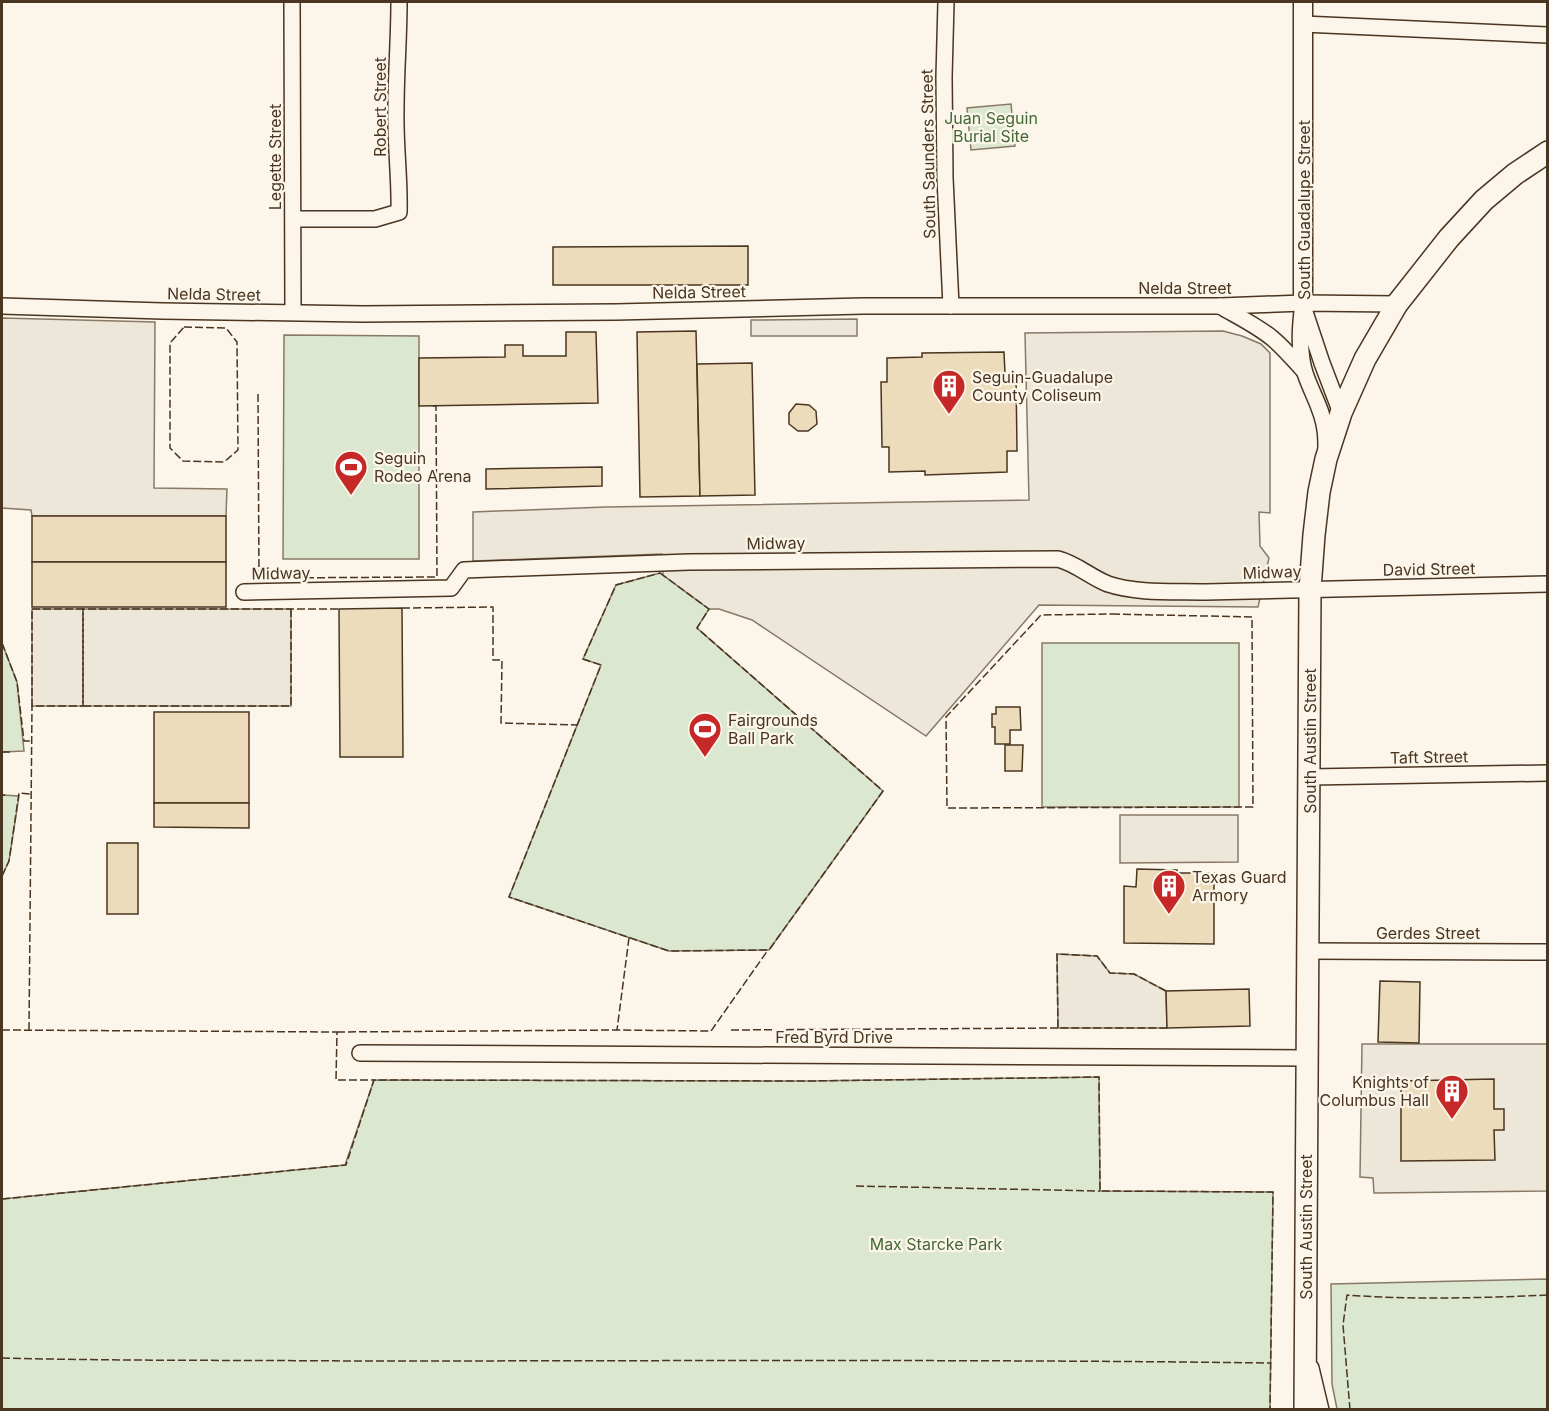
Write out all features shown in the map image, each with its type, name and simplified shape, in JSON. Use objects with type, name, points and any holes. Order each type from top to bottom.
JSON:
[{"type":"main road","name":"South Austin Street","points":[[1305,1410],[1310,589],[1319,492],[1326,459],[1341,413],[1365,358],[1397,304],[1449,238],[1484,200],[1515,174],[1548,152]]},
{"type":"street","name":"Legette Street","points":[[292,2],[293,312]]},
{"type":"street","name":"Robert Street","points":[[293,219],[375,219],[399,212],[396,109],[399,2]]},
{"type":"street","name":"South Saunders Street","points":[[946,2],[945,178],[951,306]]},
{"type":"street","name":"South Guadalupe Street","points":[[1303,2],[1302,303],[1341,413]]},
{"type":"street","points":[[1303,24],[1548,35]]},
{"type":"street","points":[[1302,303],[1300,348],[1304,371],[1325,429],[1326,459]]},
{"type":"street","name":"Nelda Street","points":[[2,306],[363,314],[863,306],[1397,304]]},
{"type":"street","points":[[1220,306],[1272,338],[1304,371]]},
{"type":"street","name":"Midway","points":[[244,592],[451,588],[464,570],[672,562],[1058,559],[1071,562],[1093,578],[1121,588],[1206,592],[1310,589]]},
{"type":"street","name":"David Street","points":[[1310,589],[1548,584]]},
{"type":"street","name":"Taft Street","points":[[1310,777],[1548,773]]},
{"type":"street","name":"Gerdes Street","points":[[1308,951],[1548,952]]},
{"type":"street","name":"Fred Byrd Drive","points":[[360,1053],[1307,1058]]},
{"type":"street","points":[[1296,1410],[1305,1348]]},
{"type":"street","points":[[1305,1348],[1321,1410]]},
{"type":"green space","name":"Juan Seguin Burial Site","points":[[1011,104],[1015,146],[971,150],[967,108]]},
{"type":"green space","name":"Seguin Rodeo Arena","points":[[284,335],[419,336],[419,559],[283,559]]},
{"type":"green space","name":"Fairgrounds Ball Park","points":[[660,573],[709,609],[697,628],[883,791],[769,950],[669,951],[509,897],[601,665],[583,659],[616,585]]},
{"type":"green space","points":[[2,643],[17,682],[24,751],[2,752]]},
{"type":"green space","points":[[1042,643],[1239,643],[1239,807],[1042,807]]},
{"type":"green space","points":[[2,795],[19,796],[9,861],[2,876]]},
{"type":"green space","name":"Max Starcke Park","points":[[1099,1077],[1100,1191],[1273,1192],[1270,1409],[2,1409],[2,1199],[345,1165],[374,1080],[809,1081]]},
{"type":"green space","points":[[1547,1279],[1547,1409],[1337,1409],[1332,1384],[1331,1284]]},
{"type":"shaded area","points":[[2,318],[155,322],[154,488],[227,489],[226,516],[32,516],[31,510],[2,508]]},
{"type":"shaded area","points":[[857,319],[857,336],[751,336],[751,320]]},
{"type":"shaded area","points":[[1223,331],[1261,344],[1270,353],[1270,513],[1259,512],[1260,546],[1269,558],[1258,607],[1039,605],[926,736],[752,620],[719,609],[709,609],[663,575],[662,554],[473,561],[473,512],[606,507],[1029,500],[1025,333]]},
{"type":"shaded area","points":[[32,609],[291,609],[291,706],[32,706]]},
{"type":"shaded area","points":[[1120,815],[1238,815],[1238,862],[1120,863]]},
{"type":"shaded area","points":[[1057,954],[1097,956],[1110,973],[1134,974],[1166,991],[1167,1028],[1058,1028]]},
{"type":"shaded area","points":[[1362,1044],[1547,1044],[1547,1191],[1374,1193],[1373,1178],[1360,1177]]},
{"type":"building","points":[[748,246],[748,285],[553,285],[553,247]]},
{"type":"building","points":[[696,331],[700,496],[640,497],[637,332]]},
{"type":"building","points":[[566,332],[596,332],[598,403],[419,406],[419,358],[505,357],[505,345],[523,345],[523,356],[566,356]]},
{"type":"building","name":"Seguin-Guadalupe County Coliseum","points":[[1004,352],[1005,374],[1016,374],[1017,451],[1007,451],[1007,472],[925,475],[925,471],[889,472],[889,447],[882,447],[881,382],[887,382],[887,358],[922,357],[922,353]]},
{"type":"building","points":[[752,363],[755,495],[700,496],[697,364]]},
{"type":"building","points":[[796,404],[809,405],[816,411],[817,424],[808,431],[798,431],[789,424],[789,413]]},
{"type":"building","points":[[602,467],[602,486],[486,489],[486,469]]},
{"type":"building","points":[[32,516],[226,516],[226,562],[32,562]]},
{"type":"building","points":[[32,562],[226,562],[226,607],[32,607]]},
{"type":"building","points":[[402,608],[403,757],[340,757],[339,609]]},
{"type":"building","points":[[996,707],[1020,707],[1021,730],[1010,730],[1010,744],[995,744],[992,714],[996,714]]},
{"type":"building","points":[[154,712],[249,712],[249,803],[154,803]]},
{"type":"building","points":[[1005,745],[1023,745],[1022,771],[1005,771]]},
{"type":"building","points":[[154,803],[249,803],[249,828],[154,827]]},
{"type":"building","points":[[107,843],[138,843],[138,914],[107,914]]},
{"type":"building","name":"Texas Guard Armory","points":[[1137,869],[1177,870],[1177,873],[1214,873],[1214,944],[1124,943],[1124,886],[1136,887]]},
{"type":"building","points":[[1380,981],[1420,982],[1419,1043],[1378,1042]]},
{"type":"building","points":[[1249,989],[1250,1026],[1167,1028],[1166,991]]},
{"type":"building","name":"Knights of Columbus Hall","points":[[1494,1079],[1494,1109],[1504,1109],[1504,1130],[1494,1130],[1495,1160],[1401,1161],[1401,1081]]},
{"type":"fence","points":[[184,327],[226,328],[237,342],[238,450],[224,462],[183,461],[170,448],[170,343],[184,327]]},
{"type":"fence","points":[[258,394],[259,578],[437,577],[436,406],[433,406]]},
{"type":"fence","points":[[660,573],[709,609],[697,628],[883,791],[769,950],[669,951],[509,897],[601,665],[583,659],[616,585],[660,573]]},
{"type":"fence","points":[[402,608],[493,607],[493,660],[502,660],[501,723],[577,725]]},
{"type":"fence","points":[[32,609],[83,609],[83,706],[32,706],[32,609]]},
{"type":"fence","points":[[291,609],[291,706],[83,706],[83,609],[339,609]]},
{"type":"fence","points":[[1112,614],[1252,617],[1253,807],[947,808],[946,717],[1041,615],[1112,614]]},
{"type":"fence","points":[[2,643],[17,682],[24,741],[32,741]]},
{"type":"fence","points":[[29,1030],[32,706]]},
{"type":"fence","points":[[2,752],[13,752]]},
{"type":"fence","points":[[2,876],[9,861],[19,793],[31,794]]},
{"type":"fence","points":[[629,938],[617,1030],[711,1031],[768,950]]},
{"type":"fence","points":[[1166,991],[1134,974],[1110,973],[1097,956],[1057,954],[1058,1028],[1167,1028]]},
{"type":"fence","points":[[731,1030],[1058,1028]]},
{"type":"fence","points":[[2,1030],[337,1032],[336,1080],[374,1080]]},
{"type":"fence","points":[[337,1032],[617,1030]]},
{"type":"fence","points":[[2,1199],[346,1165],[374,1080],[809,1081],[1099,1077],[1100,1191],[1273,1192],[1270,1410]]},
{"type":"fence","points":[[856,1186],[1100,1191]]},
{"type":"fence","points":[[1350,1410],[1343,1325],[1347,1295],[1397,1298],[1548,1295]]},
{"type":"fence","points":[[2,1358],[1271,1363]]},
{"type":"place","name":"Seguin-Guadalupe County Coliseum","points":[[949,415]]},
{"type":"place","name":"Seguin Rodeo Arena","points":[[351,496]]},
{"type":"place","name":"Fairgrounds Ball Park","points":[[705,758]]},
{"type":"place","name":"Texas Guard Armory","points":[[1169,915]]},
{"type":"place","name":"Knights of Columbus Hall","points":[[1452,1120]]}]
